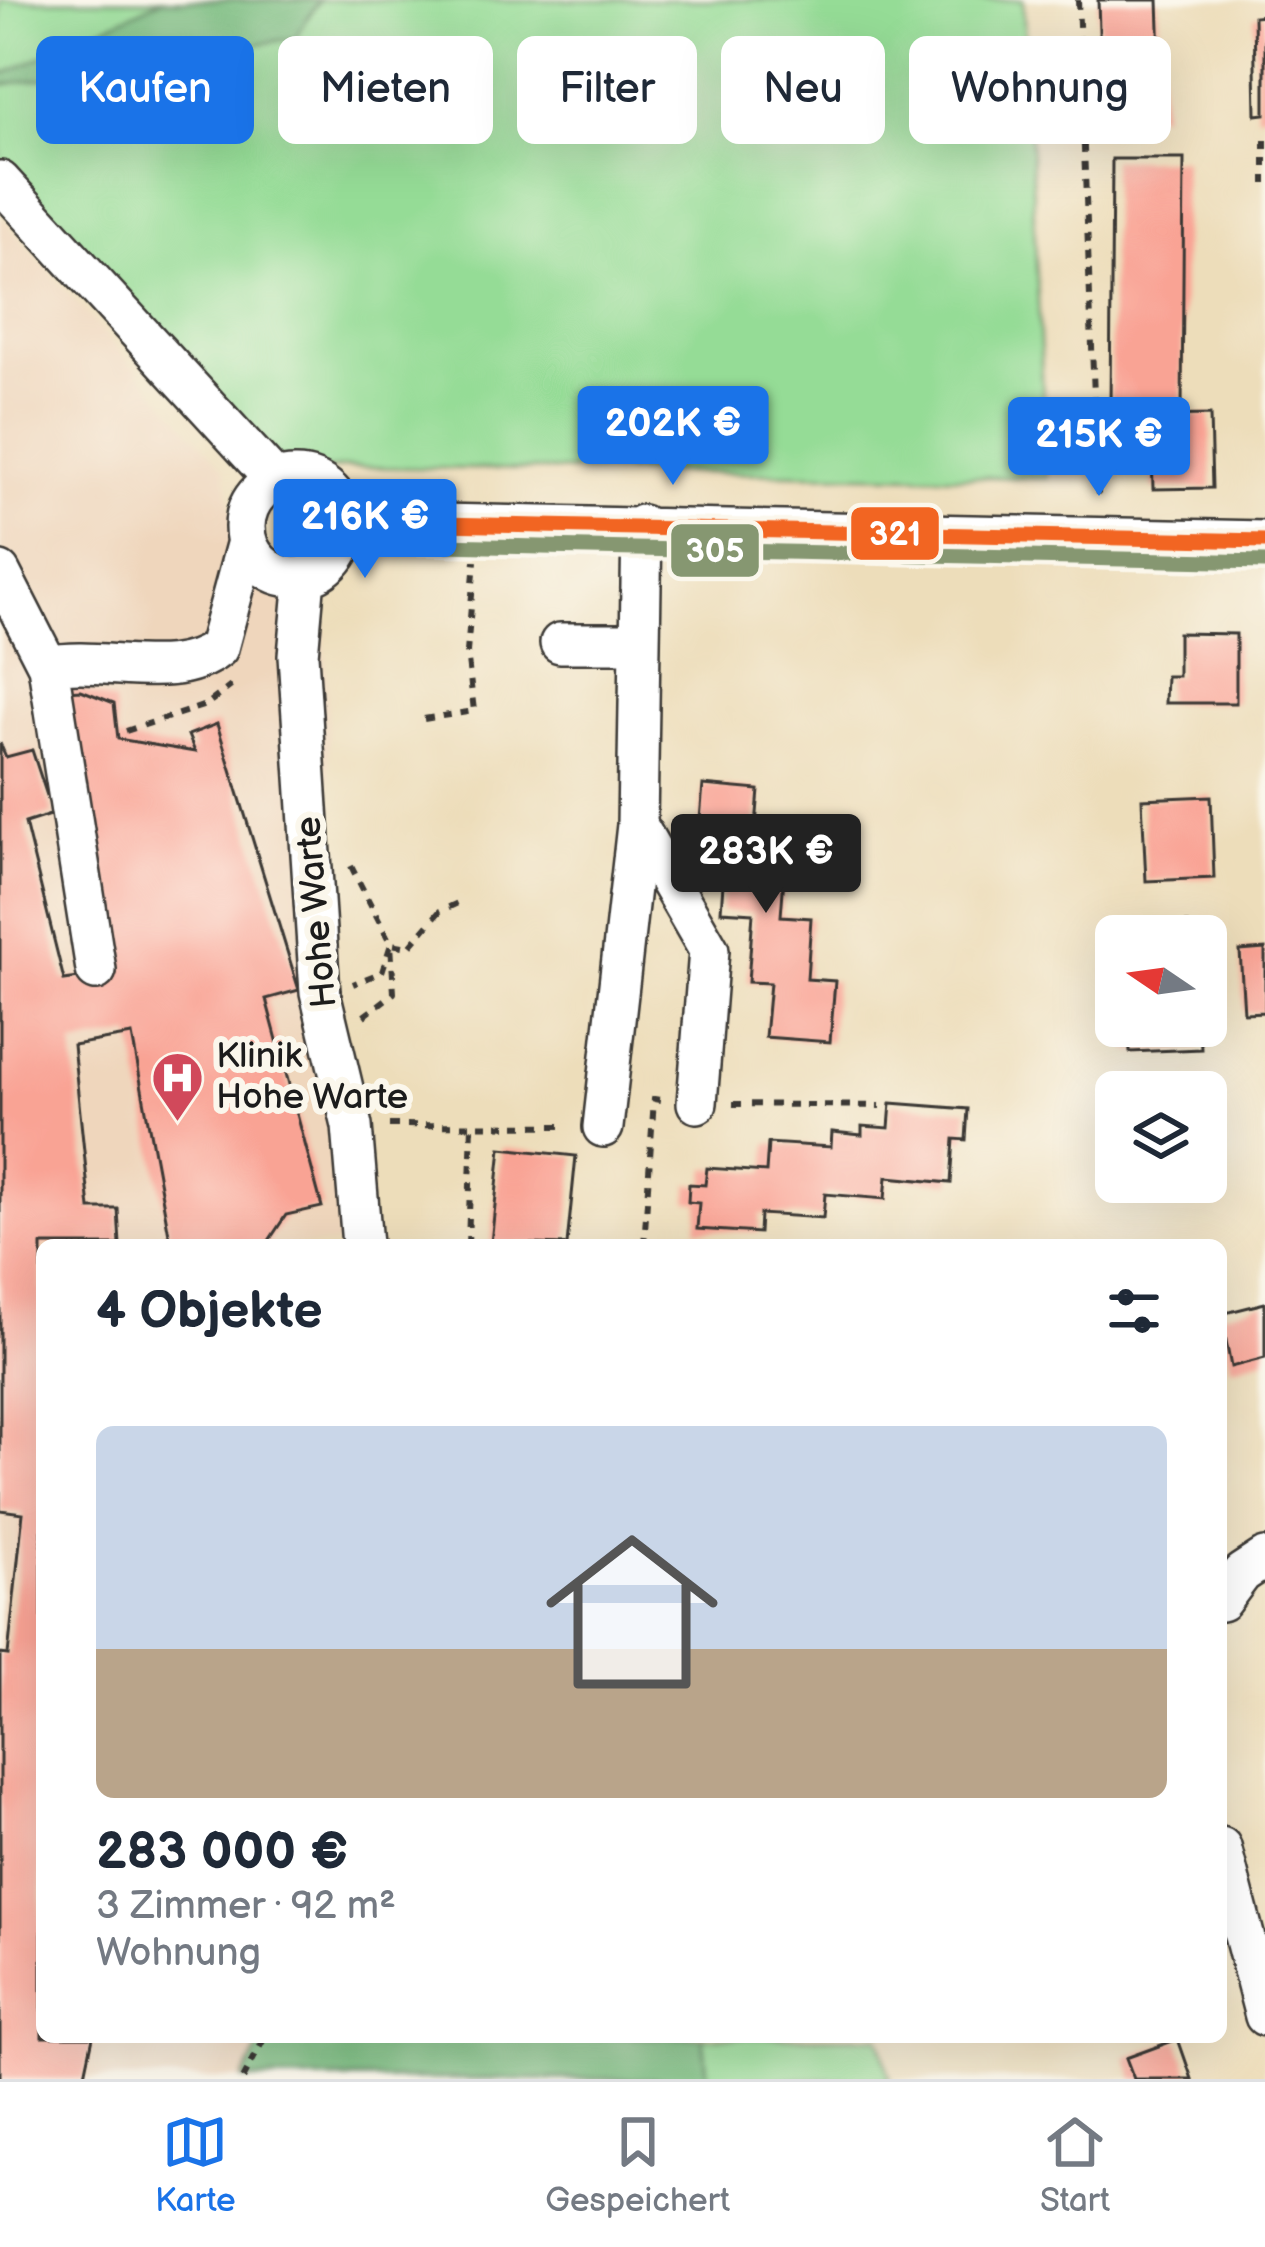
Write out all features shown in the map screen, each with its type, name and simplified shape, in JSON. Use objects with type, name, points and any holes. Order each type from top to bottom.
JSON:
[{"type":"street","points":[[0,181],[275,480]]},
{"type":"street","points":[[48,666],[78,659],[188,666],[204,660],[218,648],[232,614],[250,505],[275,480],[301,477],[327,488],[346,522],[337,557],[305,577],[269,570],[247,541]]},
{"type":"street","points":[[346,522],[1265,541]]},
{"type":"street","points":[[603,1127],[637,824],[643,525]]},
{"type":"street","points":[[0,572],[48,666],[96,970]]},
{"type":"street","name":"Hohe Warte","points":[[305,577],[298,655],[320,992],[352,1126],[361,1239]]},
{"type":"street","points":[[560,643],[640,643]]},
{"type":"street","points":[[637,824],[709,950],[697,1103]]},
{"type":"street","points":[[1227,1593],[1242,1573],[1265,1558]]},
{"type":"street","points":[[1227,1870],[1265,2016]]},
{"type":"path","points":[[1078,0],[1098,495]]},
{"type":"path","points":[[1265,140],[1265,184]]},
{"type":"path","points":[[424,719],[474,711],[467,652],[475,562]]},
{"type":"path","points":[[309,817],[336,836],[391,944],[394,993],[372,1012],[328,1032]]},
{"type":"path","points":[[391,944],[409,947],[440,911],[458,903]]},
{"type":"path","points":[[320,992],[366,982],[382,972],[391,944]]},
{"type":"path","points":[[468,1239],[472,1125]]},
{"type":"path","points":[[352,1126],[603,1127],[602,1141],[652,1145]]},
{"type":"path","points":[[243,2079],[263,2043]]},
{"type":"shaded area","name":"Klinik Hohe Warte","points":[[0,216],[225,470],[240,569],[324,602],[337,1001],[371,1239],[36,1239],[36,2043],[262,2043],[243,2079],[0,2079]]},
{"type":"green space","points":[[0,0],[162,0],[85,36],[36,36],[36,59],[0,76]]},
{"type":"green space","points":[[162,0],[319,0],[296,36],[278,36],[278,41],[254,45],[254,36],[85,36]]},
{"type":"green space","points":[[319,0],[1023,0],[1025,36],[909,36],[909,144],[1030,144],[1047,478],[346,467],[286,477],[0,179],[0,85],[36,79],[36,144],[254,144],[254,44],[278,41],[278,144],[493,144],[493,36],[295,36]]},
{"type":"green space","points":[[36,59],[36,79],[0,85],[0,76]]},
{"type":"green space","points":[[262,2043],[704,2043],[708,2079],[243,2079]]},
{"type":"green space","points":[[704,2043],[881,2043],[890,2079],[708,2079]]},
{"type":"building","points":[[1098,0],[1158,0],[1159,36],[1099,36]]},
{"type":"building","points":[[1265,15],[1265,114],[1256,115],[1254,16]]},
{"type":"building","points":[[1112,159],[1184,159],[1182,411],[1110,411]]},
{"type":"building","points":[[1210,415],[1212,488],[1153,489],[1151,416]]},
{"type":"building","points":[[1178,633],[1236,634],[1236,703],[1165,703],[1166,676],[1178,676]]},
{"type":"building","points":[[81,690],[114,703],[118,739],[195,752],[188,735],[217,724],[299,990],[266,999],[322,1207],[286,1215],[270,1239],[170,1239],[132,1035],[73,1045],[90,1209],[118,1209],[120,1239],[36,1239],[36,2043],[92,2043],[84,2079],[0,2079],[0,1654],[8,1655],[23,1513],[0,1510],[0,743],[6,757],[32,750],[53,814],[25,823],[64,980],[116,973],[67,691]]},
{"type":"building","points":[[703,785],[759,790],[754,849],[786,852],[781,916],[811,918],[807,979],[835,981],[830,1042],[765,1037],[770,983],[748,982],[753,913],[721,911],[725,857],[697,854]]},
{"type":"building","points":[[1211,796],[1214,878],[1146,881],[1142,799]]},
{"type":"building","points":[[1265,949],[1265,1012],[1244,1013],[1240,951]]},
{"type":"building","points":[[1130,1047],[1201,1047],[1201,1049],[1130,1052]]},
{"type":"building","points":[[891,1103],[968,1109],[966,1140],[954,1139],[951,1183],[887,1177],[885,1199],[825,1194],[823,1218],[760,1214],[759,1233],[697,1229],[699,1203],[688,1202],[689,1184],[705,1185],[707,1168],[766,1172],[768,1143],[831,1147],[832,1132],[862,1135],[862,1126],[889,1128]]},
{"type":"building","points":[[501,1148],[576,1156],[568,1239],[491,1239]]},
{"type":"building","points":[[1265,1303],[1265,1358],[1231,1367],[1227,1312]]},
{"type":"building","points":[[1179,2043],[1192,2079],[1134,2079],[1126,2058]]},
{"type":"transit line","name":"321","points":[[345,522],[1265,541]]},
{"type":"transit line","name":"305","points":[[345,543],[1265,562]]},
{"type":"place","name":"Klinik Hohe Warte","points":[[177,1123]]}]
